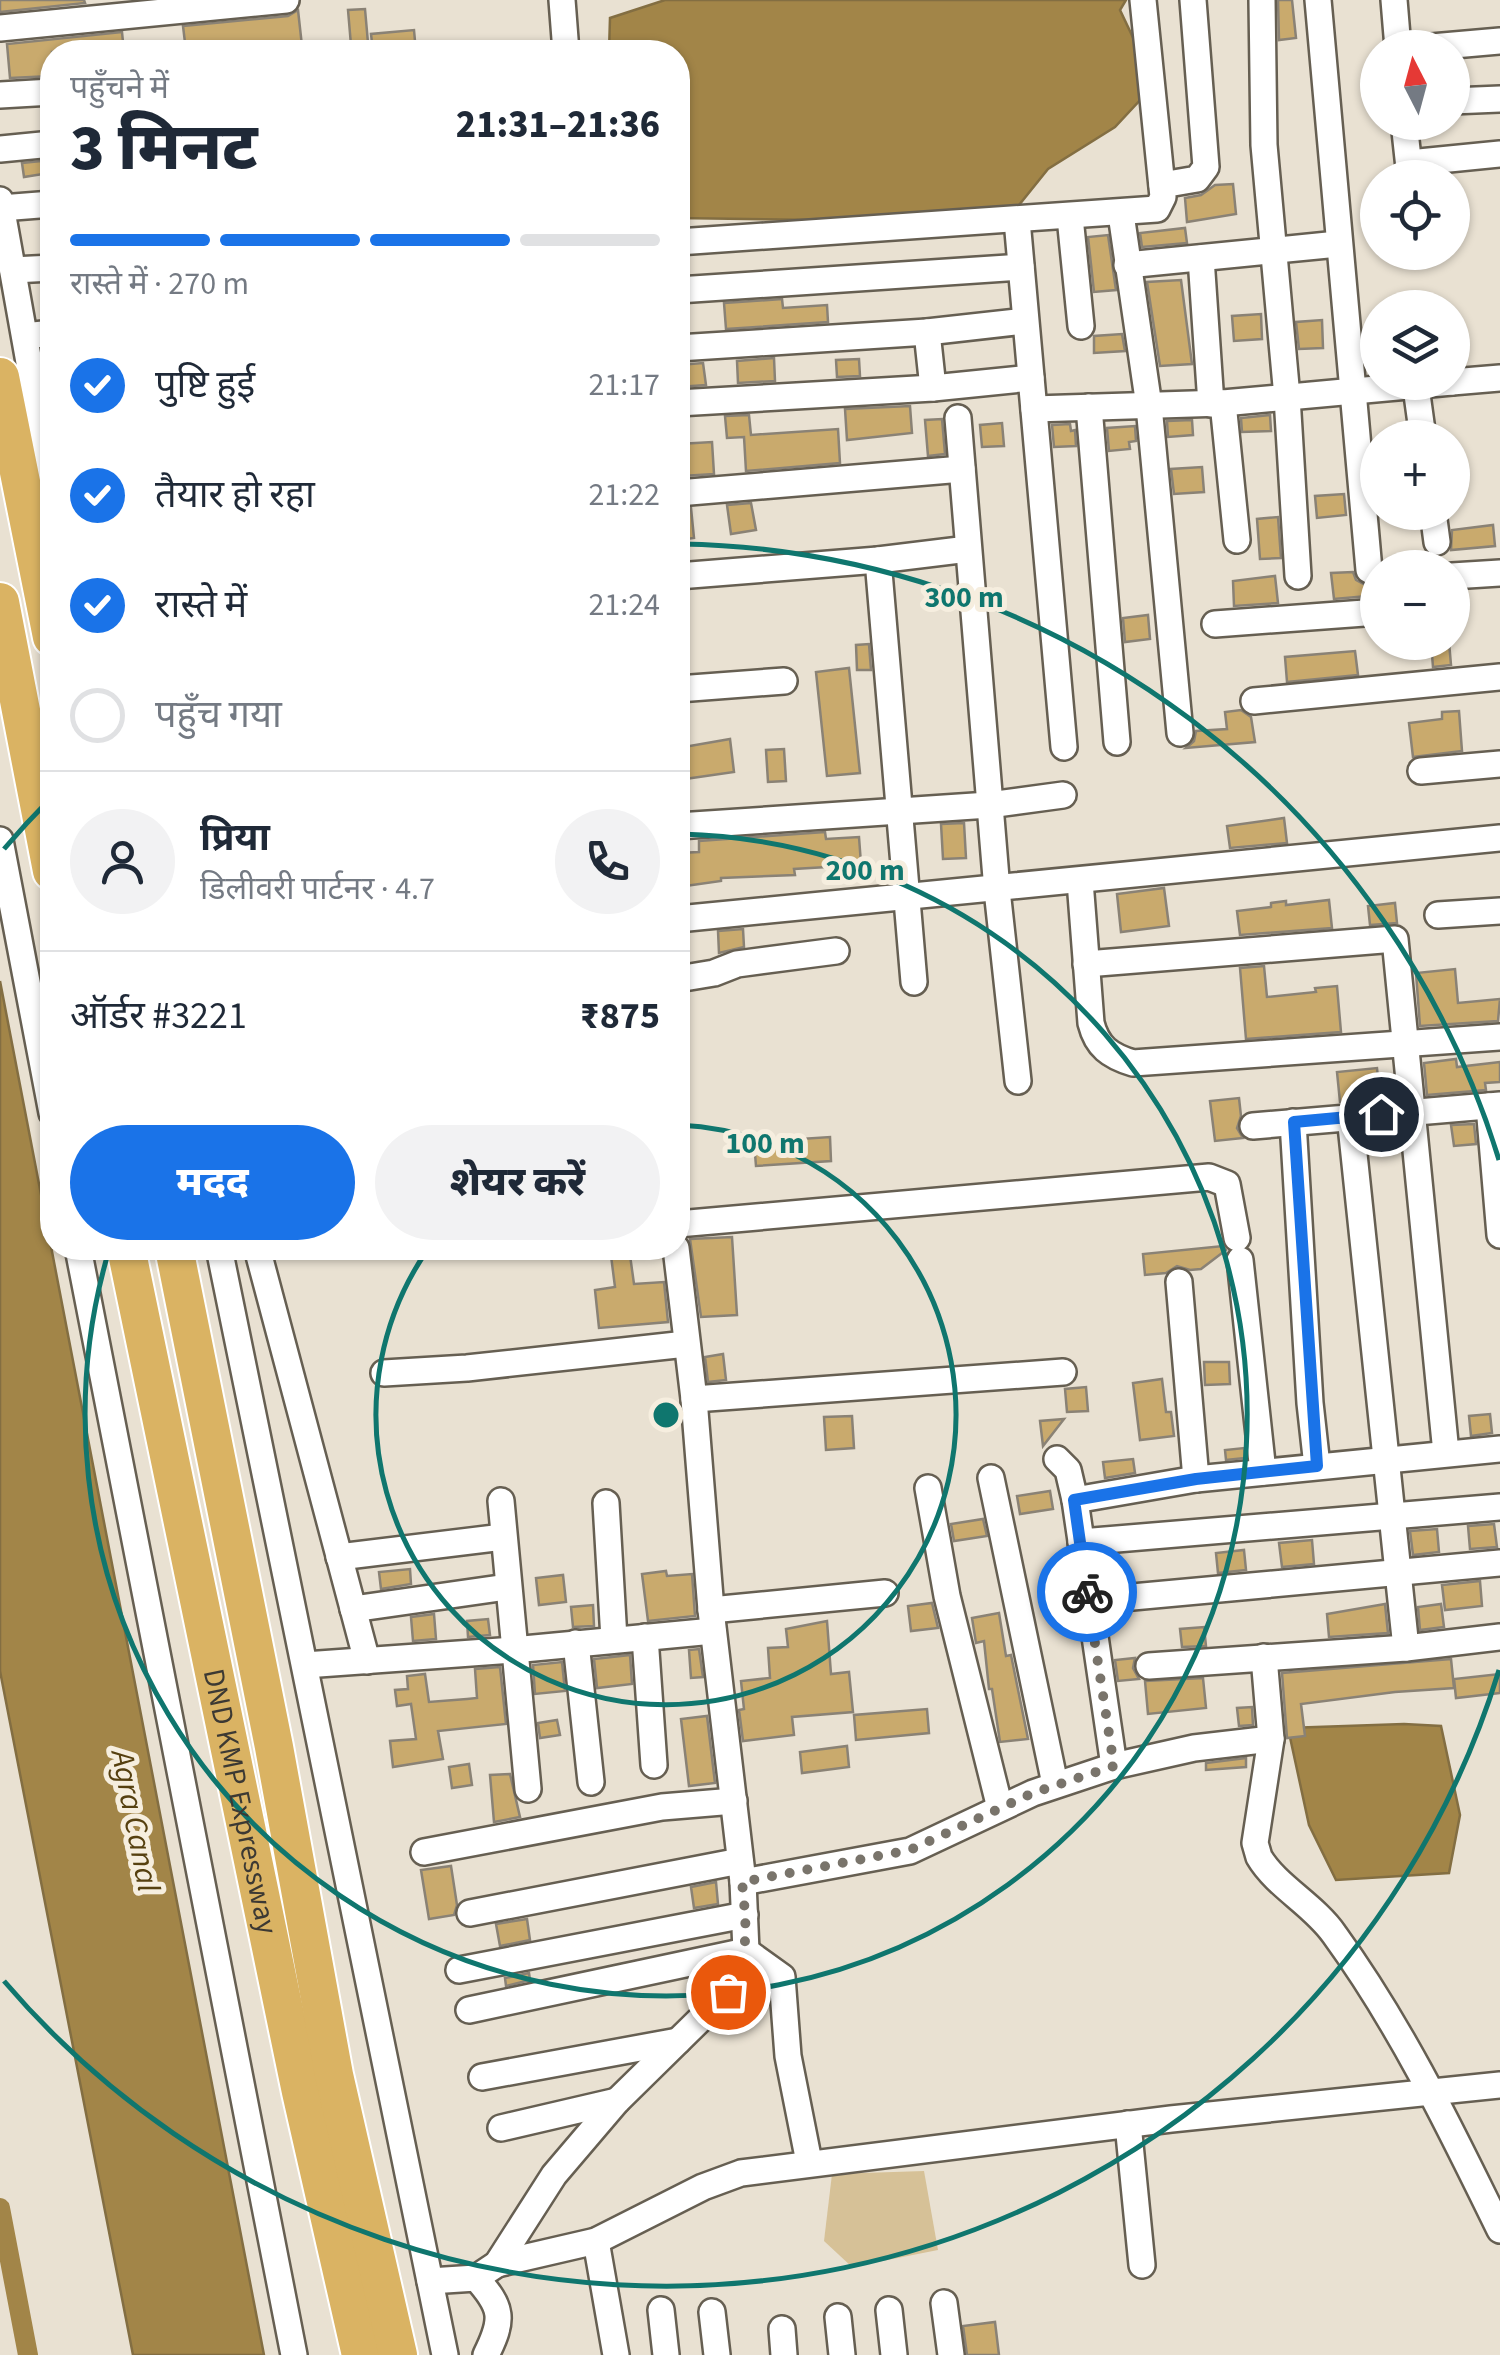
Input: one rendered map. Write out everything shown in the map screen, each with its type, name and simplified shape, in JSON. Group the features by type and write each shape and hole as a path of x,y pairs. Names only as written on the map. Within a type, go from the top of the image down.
{"highway":[{"path":"0,377 40,577"},
{"path":"0,602 40,809"},
{"name":"DND KMP Expressway","path":"128,1260 301,2092 361,2355"},
{"name":"DND KMP Expressway","path":"176,1260 274,1747 334,2075 398,2355"}],"street":[{"path":"0,28 182,6 286,0"},
{"path":"562,0 565,40"},
{"path":"690,241 1157,209 1162,204 1162,185 1143,0"},
{"path":"1162,185 1198,178 1206,166 1193,0"},
{"path":"1262,0 1264,145 1287,397 1298,576"},
{"path":"1318,0 1367,550"},
{"path":"1394,0 1396,30"},
{"path":"1470,44 1500,41"},
{"path":"0,95 40,93"},
{"path":"1470,100 1500,99"},
{"path":"0,149 40,145"},
{"path":"1466,160 1500,154"},
{"path":"40,204 1,204 25,336 40,383"},
{"path":"1121,214 1149,406 1180,732"},
{"path":"1070,218 1082,326"},
{"path":"1018,220 1064,747"},
{"path":"1128,266 1338,244"},
{"path":"1201,258 1237,540"},
{"path":"690,289 1021,267"},
{"path":"13,270 40,269"},
{"path":"690,347 927,332 1024,320"},
{"path":"927,332 933,388"},
{"path":"25,336 40,334"},
{"path":"690,402 933,388 1031,378"},
{"path":"1470,380 1500,378"},
{"path":"1034,409 1217,403 1360,392"},
{"path":"1089,407 1118,742"},
{"path":"958,418 997,890 1018,1081"},
{"path":"690,491 962,468"},
{"path":"1434,530 1436,542"},
{"path":"690,575 968,549"},
{"path":"878,560 914,982"},
{"path":"1470,575 1500,573"},
{"path":"1215,624 1360,613"},
{"path":"1254,702 1500,678"},
{"path":"690,688 784,681"},
{"path":"1421,771 1500,764"},
{"path":"690,825 990,805 1063,795"},
{"path":"690,919 1500,838"},
{"path":"0,840 40,1049"},
{"path":"1080,881 1094,1035 1106,1051 1133,1063 1500,1037"},
{"path":"1438,915 1500,911"},
{"path":"1086,964 1395,940 1446,1453"},
{"path":"690,977 737,964 836,951"},
{"path":"1253,1126 1495,1106 1500,1234"},
{"path":"1350,1116 1406,1648"},
{"path":"1294,1122 1317,1466"},
{"path":"690,1223 1210,1177 1228,1184 1264,1472"},
{"path":"80,1260 294,2355"},
{"path":"221,1260 445,2355"},
{"path":"260,1260 366,1661"},
{"path":"486,2271 554,2175 617,2101 728,1992 746,1950 677,1260"},
{"path":"1179,1282 1196,1479"},
{"path":"384,1373 686,1344"},
{"path":"694,1399 1063,1372"},
{"path":"1074,1500 1196,1479 1500,1449"},
{"path":"1056,1459 1068,1470 1074,1500 1114,1766"},
{"path":"991,1478 1055,1784"},
{"path":"928,1488 948,1596 1000,1808"},
{"path":"501,1501 528,1789"},
{"path":"606,1503 614,1639"},
{"path":"1081,1542 1500,1507"},
{"path":"339,1557 503,1537"},
{"path":"1088,1601 1500,1564"},
{"path":"352,1609 508,1588"},
{"path":"305,1665 645,1637 712,1620 885,1593"},
{"path":"645,1637 654,1765"},
{"path":"1150,1666 1406,1648 1500,1637"},
{"path":"576,1644 590,1782"},
{"path":"1264,1658 1272,1740 1256,1843 1259,1857 1334,1934 1432,2092 1500,2230"},
{"path":"470,1913 910,1850 1055,1784 1114,1766 1194,1748 1272,1740"},
{"path":"424,1852 662,1807 734,1801"},
{"path":"459,1970 745,1916"},
{"path":"469,2010 746,1950 782,1977 788,2056 809,2162"},
{"path":"482,2077 678,2041"},
{"path":"430,2281 486,2271 596,2241 702,2187 740,2173 1128,2124 1500,2085"},
{"path":"500,2128 617,2101"},
{"path":"1128,2124 1142,2265"},
{"path":"596,2241 616,2355"},
{"path":"486,2271 498,2302 498,2331 486,2355"},
{"path":"944,2303 951,2355"},
{"path":"662,2310 666,2355"},
{"path":"889,2310 894,2355"},
{"path":"712,2312 717,2355"},
{"path":"838,2316 842,2355"}],"shaded area":[{"path":"924,2171 938,2250 852,2267 824,2241 832,2174"}],"water":[{"path":"665,0 1126,0 1120,10 1155,84 1115,127 1048,169 1015,210 824,220 690,218 690,40 609,40 610,18"},
{"name":"Agra Canal","path":"0,981 40,1189 40,1260 54,1260 264,2355 133,2355 0,1671"},
{"path":"1441,1726 1460,1815 1449,1873 1336,1880 1309,1825 1288,1728"}],"building":[{"path":"0,0 84,0 85,3 0,12"},
{"path":"1278,0 1292,0 1296,38 1279,40"},
{"path":"365,9 368,40 351,40 348,10"},
{"path":"298,10 301,40 185,40 183,26 288,16"},
{"path":"414,30 415,40 372,40 371,34"},
{"path":"122,32 123,40 45,40"},
{"path":"40,41 40,77 10,78 7,44"},
{"path":"40,161 40,174 24,177 22,163"},
{"path":"1233,184 1236,214 1187,222 1185,198 1201,195 1215,185"},
{"path":"1185,228 1187,243 1142,247 1140,233"},
{"path":"1108,235 1116,290 1094,292 1088,237"},
{"path":"1181,280 1192,364 1160,366 1147,282"},
{"path":"782,299 783,308 827,305 828,322 726,329 724,303"},
{"path":"1261,314 1262,339 1234,341 1232,316"},
{"path":"1322,320 1323,348 1299,349 1296,322"},
{"path":"1122,334 1125,351 1094,353 1094,336"},
{"path":"774,358 775,381 738,383 737,361"},
{"path":"859,359 860,376 837,377 836,360"},
{"path":"703,363 706,385 690,386 690,364"},
{"path":"910,406 912,433 847,440 845,409"},
{"path":"749,415 751,435 838,429 840,463 746,471 744,437 727,438 725,416"},
{"path":"1270,415 1271,431 1242,432 1241,418"},
{"path":"942,419 945,454 928,456 925,420"},
{"path":"1192,420 1193,435 1168,437 1167,421"},
{"path":"1002,423 1004,446 982,447 980,425"},
{"path":"1070,424 1071,431 1075,430 1076,446 1054,447 1052,425"},
{"path":"1135,426 1136,441 1129,442 1130,449 1109,451 1107,428"},
{"path":"712,442 714,474 690,476 690,443"},
{"path":"1202,467 1204,492 1174,494 1171,469"},
{"path":"1344,494 1346,515 1317,518 1315,496"},
{"path":"751,503 756,530 731,534 727,505"},
{"path":"690,508 694,538 690,538"},
{"path":"1278,517 1281,558 1260,559 1257,519"},
{"path":"1493,525 1495,546 1451,550 1452,530"},
{"path":"1353,572 1360,582 1360,597 1334,599 1331,573"},
{"path":"1275,576 1278,603 1234,606 1233,581"},
{"path":"1148,615 1150,639 1125,642 1123,618"},
{"path":"869,644 871,670 857,670 856,645"},
{"path":"1355,651 1358,675 1287,682 1285,657"},
{"path":"1432,660 1451,660 1451,665 1433,667"},
{"path":"849,668 860,773 827,776 816,672"},
{"path":"1241,710 1251,717 1255,742 1186,748 1194,741 1196,731 1227,729 1225,712"},
{"path":"1459,711 1462,751 1413,757 1409,723 1442,719 1442,712"},
{"path":"730,739 734,772 690,778 690,746"},
{"path":"784,749 786,781 768,782 766,750"},
{"path":"1284,818 1287,843 1230,848 1227,826"},
{"path":"964,823 966,858 943,859 941,824"},
{"path":"825,832 826,839 859,837 862,877 845,878 844,866 794,869 795,875 721,878 690,885 690,852 699,852 699,841"},
{"path":"1164,888 1169,926 1121,932 1117,894"},
{"path":"1329,900 1332,928 1240,935 1237,911 1286,901 1286,905"},
{"path":"1395,903 1397,923 1370,925 1368,906"},
{"path":"743,929 744,947 719,953 718,931"},
{"path":"1264,966 1267,997 1337,986 1341,1032 1246,1039 1240,968"},
{"path":"1455,969 1458,1003 1500,999 1498,1021 1420,1026 1416,973"},
{"path":"1456,1059 1457,1067 1500,1062 1500,1082 1485,1083 1486,1090 1427,1095 1424,1063"},
{"path":"1377,1068 1380,1099 1340,1102 1337,1072"},
{"path":"1239,1098 1241,1116 1237,1128 1243,1138 1215,1141 1210,1101"},
{"path":"1474,1124 1476,1144 1454,1146 1451,1125"},
{"path":"830,1137 831,1161 756,1166 754,1142"},
{"path":"732,1237 737,1315 701,1317 690,1239"},
{"path":"1223,1246 1226,1250 1201,1269 1177,1266 1166,1273 1145,1275 1143,1254"},
{"path":"612,1260 631,1260 634,1284 664,1282 668,1322 599,1328 595,1290 615,1287"},
{"path":"723,1354 726,1380 708,1382 705,1357"},
{"path":"1204,1362 1229,1362 1230,1384 1205,1385"},
{"path":"1162,1379 1174,1436 1140,1440 1133,1383"},
{"path":"1086,1387 1088,1411 1067,1412 1065,1389"},
{"path":"1490,1414 1492,1433 1471,1436 1469,1416"},
{"path":"852,1416 854,1448 826,1450 824,1417"},
{"path":"1064,1419 1043,1446 1040,1421"},
{"path":"1244,1448 1245,1458 1226,1460 1225,1450"},
{"path":"1133,1459 1135,1473 1105,1478 1103,1462"},
{"path":"1050,1491 1053,1509 1020,1514 1017,1496"},
{"path":"983,1519 987,1536 954,1541 951,1524"},
{"path":"1494,1524 1497,1547 1470,1549 1468,1526"},
{"path":"1437,1529 1439,1552 1413,1555 1410,1531"},
{"path":"1312,1540 1314,1564 1282,1567 1279,1543"},
{"path":"1244,1550 1246,1570 1218,1573 1216,1553"},
{"path":"410,1569 411,1584 381,1589 379,1572"},
{"path":"666,1571 667,1576 692,1574 695,1616 648,1621 642,1574"},
{"path":"563,1575 566,1602 539,1605 536,1578"},
{"path":"1480,1581 1482,1606 1445,1610 1442,1585"},
{"path":"932,1603 938,1628 911,1631 908,1606"},
{"path":"1385,1604 1388,1633 1329,1637 1327,1614"},
{"path":"1441,1604 1444,1627 1420,1630 1418,1607"},
{"path":"593,1605 594,1626 573,1627 571,1607"},
{"path":"999,1613 1028,1739 1000,1742 984,1641 976,1643 972,1618"},
{"path":"434,1614 436,1639 413,1641 411,1617"},
{"path":"488,1619 490,1635 468,1637 467,1621"},
{"path":"827,1621 831,1674 849,1672 853,1712 792,1717 794,1735 743,1741 741,1681 770,1678 768,1648 788,1647 786,1629"},
{"path":"1204,1627 1206,1646 1182,1647 1180,1629"},
{"path":"699,1649 703,1677 691,1678 689,1650"},
{"path":"630,1655 632,1684 597,1688 594,1659"},
{"path":"1135,1658 1133,1668 1139,1679 1118,1681 1115,1660"},
{"path":"1451,1659 1454,1688 1301,1704 1305,1736 1287,1738 1282,1673"},
{"path":"562,1662 565,1691 535,1694 533,1665"},
{"path":"500,1667 506,1724 438,1731 443,1759 393,1767 390,1741 416,1739 411,1704 397,1706 395,1690 408,1689 407,1676 425,1674 429,1702 467,1699 477,1698 475,1669"},
{"path":"1500,1674 1500,1693 1456,1698 1454,1679"},
{"path":"1203,1678 1206,1708 1148,1714 1145,1681"},
{"path":"1252,1707 1253,1725 1239,1726 1237,1708"},
{"path":"927,1709 929,1733 856,1740 854,1715"},
{"path":"707,1716 715,1783 689,1786 681,1719"},
{"path":"557,1720 560,1735 540,1738 538,1723"},
{"path":"847,1746 849,1767 802,1773 800,1752"},
{"path":"1246,1758 1246,1767 1206,1770 1206,1763"},
{"path":"469,1764 472,1785 452,1788 449,1767"},
{"path":"510,1774 520,1817 494,1822 490,1775"},
{"path":"451,1866 457,1905 454,1915 429,1919 421,1870"},
{"path":"716,1882 718,1904 694,1908 691,1887"},
{"path":"527,1919 530,1940 500,1946 496,1924"},
{"path":"529,1973 530,1980 506,1986 505,1978"},
{"path":"995,2322 999,2355 967,2355 963,2326"}],"waterway":[{"path":"0,2208 28,2355"}],"way so far":[{"path":"728,1992 746,1950 742,1882 891,1856 1055,1784 1114,1766 1087,1592"}],"route":[{"path":"1087,1592 1074,1500 1196,1479 1317,1466 1294,1122 1381,1114"}]}
